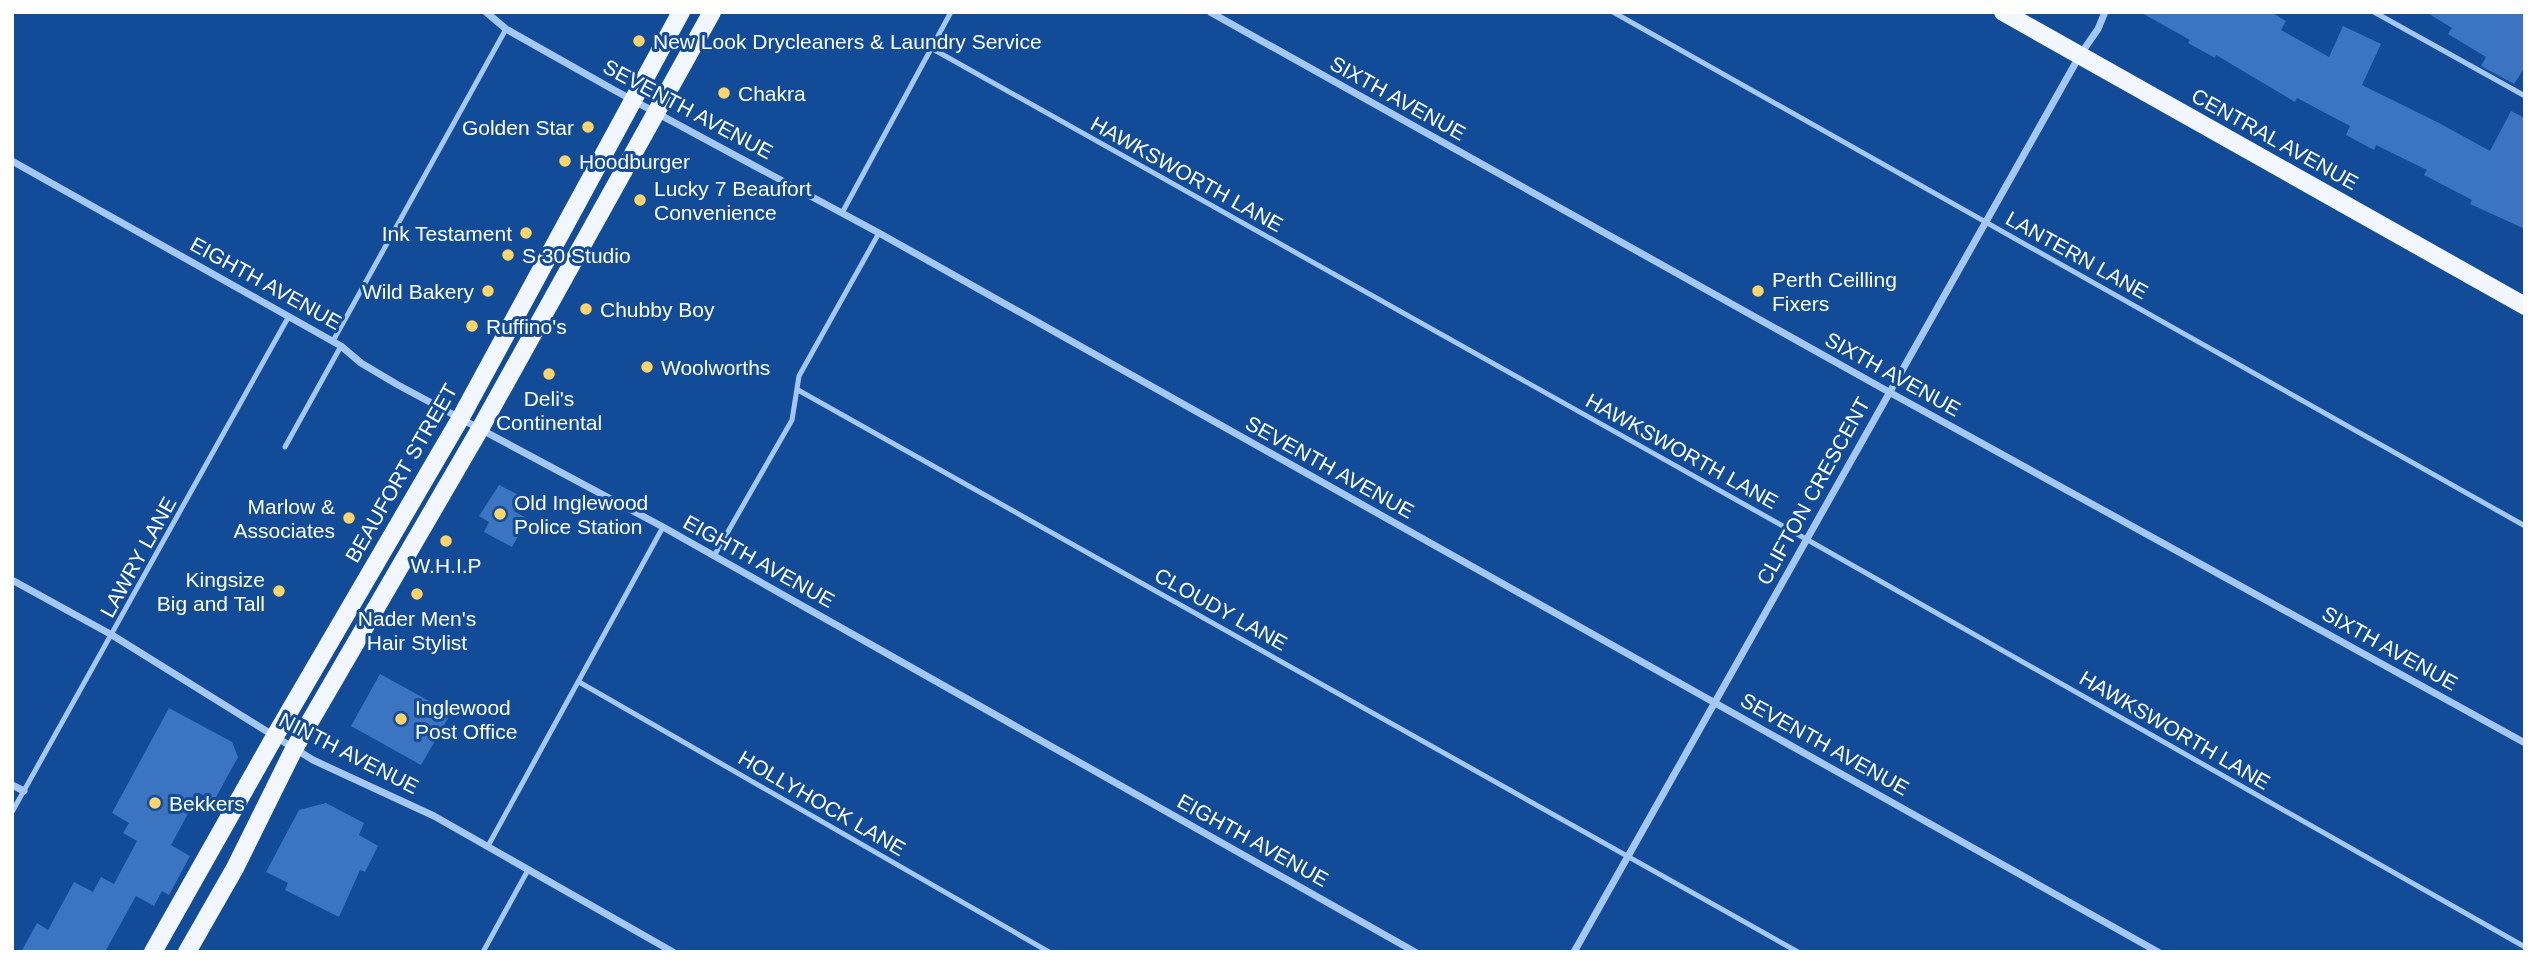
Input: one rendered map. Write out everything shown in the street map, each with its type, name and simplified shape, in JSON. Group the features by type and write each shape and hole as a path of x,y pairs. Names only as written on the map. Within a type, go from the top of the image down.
{"main road":[{"name":"BEAUFORT STREET","path":"153,952 460,419 681,12"},
{"path":"187,952 235,869 294,749 480,429 712,12"},
{"name":"CENTRAL AVENUE","path":"2003,12 2525,306"}],"street":[{"name":"SEVENTH AVENUE","path":"486,12 506,29 879,233 2158,952"},
{"name":"SIXTH AVENUE","path":"1210,12 1889,392 2525,743"},
{"name":"CLIFTON CRESCENT","path":"1574,952 1985,222 2080,55 2098,29 2105,12"},
{"name":"EIGHTH AVENUE","path":"12,161 333,341 361,363 460,419 715,556 1415,952"},
{"name":"NINTH AVENUE","path":"12,580 112,635 294,749 434,816 673,952"},
{"path":"12,785 24,791"}],"lane":[{"path":"842,213 951,12"},
{"name":"LANTERN LANE","path":"1613,12 2525,526"},
{"path":"2374,12 2525,96"},
{"path":"333,341 506,29"},
{"name":"HAWKSWORTH LANE","path":"931,48 1806,539 2525,947"},
{"path":"715,556 792,420 799,376 879,233"},
{"name":"LAWRY LANE","path":"12,812 289,316"},
{"path":"285,447 341,346"},
{"name":"CLOUDY LANE","path":"798,390 1798,952"},
{"path":"488,846 663,527"},
{"name":"HOLLYHOCK LANE","path":"579,682 1049,952"},
{"path":"483,952 528,870"}],"building":[{"path":"2140,12 2271,12 2286,21 2281,30 2329,57 2343,26 2381,44 2362,85 2490,151 2511,111 2525,118 2525,229 2470,204 2472,200 2424,175 2427,170 2376,145 2374,150 2346,135 2350,126 2297,98 2295,102 2216,55 2215,58 2188,43 2190,40"},
{"path":"2426,12 2525,12 2525,67 2514,84 2481,66 2486,57 2448,34 2452,28"},
{"name":"Old Inglewood Police Station","path":"499,485 523,497 514,511 528,519 512,547 484,532 489,522 479,516"},
{"name":"Inglewood Post Office","path":"380,674 451,713 421,765 351,726"},
{"path":"169,708 232,742 238,757 214,801 199,793 171,845 190,856 169,895 162,891 154,906 136,896 105,952 21,952 37,923 48,930 74,882 93,892 101,877 114,884 137,841 123,833 129,823 112,813"},
{"path":"326,803 364,823 359,835 378,846 365,872 360,870 339,917 285,890 288,883 266,872 299,810"}],"place":[{"name":"New Look Drycleaners & Laundry Service","path":"639,41"},
{"name":"Chakra","path":"724,93"},
{"name":"Golden Star","path":"588,127"},
{"name":"Hoodburger","path":"565,161"},
{"name":"Lucky 7 Beaufort Convenience","path":"640,200"},
{"name":"Ink Testament","path":"526,233"},
{"name":"S 30 Studio","path":"508,255"},
{"name":"Wild Bakery","path":"488,291"},
{"name":"Perth Ceilling Fixers","path":"1758,291"},
{"name":"Chubby Boy","path":"586,309"},
{"name":"Ruffino's","path":"472,326"},
{"name":"Woolworths","path":"647,367"},
{"name":"Deli's Continental","path":"549,374"},
{"name":"Old Inglewood Police Station","path":"500,514"},
{"name":"Marlow & Associates","path":"349,518"},
{"name":"W.H.I.P","path":"446,541"},
{"name":"Kingsize Big and Tall","path":"279,591"},
{"name":"Nader Men's Hair Stylist","path":"417,594"},
{"name":"Inglewood Post Office","path":"401,719"},
{"name":"Bekkers","path":"155,803"}]}
